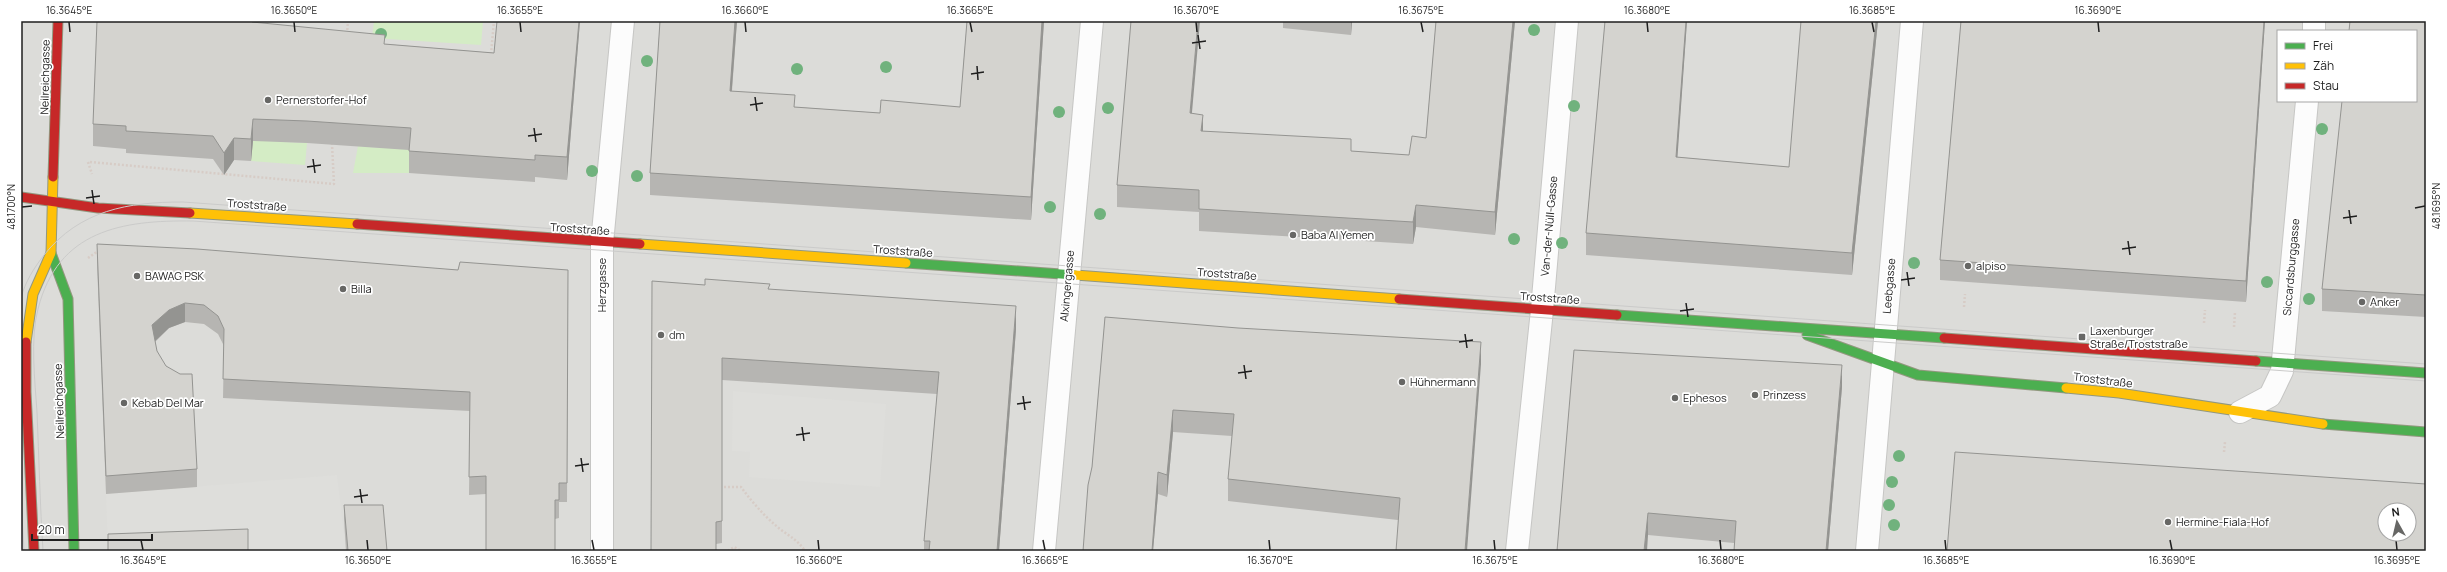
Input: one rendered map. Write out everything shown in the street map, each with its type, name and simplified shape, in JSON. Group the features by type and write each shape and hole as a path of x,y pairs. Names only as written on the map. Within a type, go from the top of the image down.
{"street":[{"name":"Neilreichgasse","path":"58,21 52,253 68,299 74,551"},
{"name":"Herzgasse","path":"602,551 602,243 623,21"},
{"name":"Alxingergasse","path":"1044,551 1092,21"},
{"name":"Van-der-Nüll-Gasse","path":"1518,551 1542,310 1567,21"},
{"name":"Leebgasse","path":"1866,551 1912,21"},
{"name":"Siccardsburggasse","path":"2240,412 2270,396 2282,371 2307,102"},
{"name":"Troststraße","path":"21,197 54,200 98,208 193,213 2426,372"},
{"name":"Neilreichgasse","path":"34,551 26,392 26,332 33,294 52,253"},
{"name":"Troststraße","path":"1785,327 1918,375 2119,394 2312,423 2426,432"}],"path":[{"path":"347,39 348,21"},
{"path":"483,56 491,56 494,21"},
{"path":"90,162 334,184 332,144"},
{"path":"717,487 741,487 752,501 780,528 801,544 805,551"},
{"path":"728,551 734,547 741,551"}],"shaded area":[{"path":"21,21 2426,21 2426,551 21,551"},
{"path":"733,391 886,404 880,487 749,477 750,452 732,451"},
{"path":"337,475 346,551 108,551 106,494"}],"green space":[{"path":"374,21 483,21 481,45 372,38"},
{"path":"253,133 283,142 307,143 305,165 251,161"},
{"path":"381,142 411,144 409,173 353,173 358,146 381,148"}],"building":[{"name":"Pernerstorfer-Hof","path":"97,21 252,21 385,35 384,44 494,53 497,21 579,21 567,157 535,155 535,160 409,151 411,128 253,119 251,139 234,138 224,153 213,136 126,131 126,126 93,124"},
{"path":"660,21 735,21 730,91 795,95 794,107 880,113 881,100 960,107 967,21 1042,21 1031,197 650,173"},
{"path":"1131,21 1198,21 1190,113 1203,115 1201,131 1351,139 1351,151 1409,155 1412,136 1426,138 1436,21 1513,21 1495,212 1416,205 1413,222 1199,209 1199,190 1117,185"},
{"path":"1605,21 1686,21 1676,157 1789,167 1801,21 1876,21 1852,253 1586,233"},
{"path":"1961,21 2264,21 2246,281 1940,260"},
{"path":"2350,21 2426,21 2426,295 2322,289 2342,102 2417,102 2417,30 2349,30"},
{"path":"97,244 197,249 458,270 460,262 568,270 567,483 559,483 559,500 555,500 555,551 486,551 486,476 469,477 470,392 223,379 224,329 218,316 204,305 185,303 169,310 152,325 157,351 166,366 180,374 192,374 197,469 106,476"},
{"path":"705,279 770,284 768,289 1016,306 997,551 929,551 930,541 924,541 939,372 722,358 722,521 716,522 716,551 651,551 652,281 705,285"},
{"path":"1105,317 1238,328 1481,342 1465,551 1396,551 1400,498 1228,479 1234,414 1173,410 1167,475 1158,472 1152,551 1083,551"},
{"path":"1574,350 1842,365 1826,551 1734,551 1736,521 1648,513 1644,551 1557,551"},
{"name":"Hermine-Fiala-Hof","path":"1955,452 2426,484 2426,551 1947,551"},
{"path":"344,505 383,505 387,551 348,551"},
{"path":"248,529 248,551 108,551 108,534"}],"tram line":[{"path":"21,298 27,281 44,255 58,240 89,218 124,207 163,202 183,202 2426,364"},
{"path":"43,551 34,374 34,333 38,309 47,282 61,262 77,246 96,235 118,228 142,223 167,221 193,221 2426,381"},
{"path":"21,498 24,551"}],"traffic: fast":[{"path":"51,253 68,299 74,551"},
{"path":"906,263 1075,275"},
{"path":"1617,315 1944,338"},
{"path":"1807,335 1918,375 2066,388"},
{"path":"2256,361 2426,373"},
{"path":"2323,424 2426,432"}],"traffic: slow":[{"path":"26,342 33,294 51,253 53,177"},
{"path":"190,213 357,224"},
{"path":"640,244 906,263"},
{"path":"1075,275 1399,299"},
{"path":"2066,388 2119,393 2323,424"}],"traffic: jam":[{"path":"53,177 58,21"},
{"path":"21,197 98,208 190,213"},
{"path":"357,224 640,244"},
{"path":"1399,299 1617,315"},
{"path":"1944,338 2256,361"},
{"path":"26,342 26,392 34,551"}],"place":[{"name":"Pernerstorfer-Hof","path":"268,100"},
{"name":"Baba Al Yemen","path":"1293,235"},
{"name":"alpiso","path":"1968,266"},
{"name":"BAWAG PSK","path":"137,276"},
{"name":"Billa","path":"343,289"},
{"name":"Anker","path":"2362,302"},
{"name":"dm","path":"661,335"},
{"name":"Laxenburger Straße/Troststraße","path":"2082,337"},
{"name":"Hühnermann","path":"1402,382"},
{"name":"Prinzess","path":"1755,395"},
{"name":"Ephesos","path":"1675,398"},
{"name":"Kebab Del Mar","path":"124,403"},
{"name":"Hermine-Fiala-Hof","path":"2168,522"}]}
